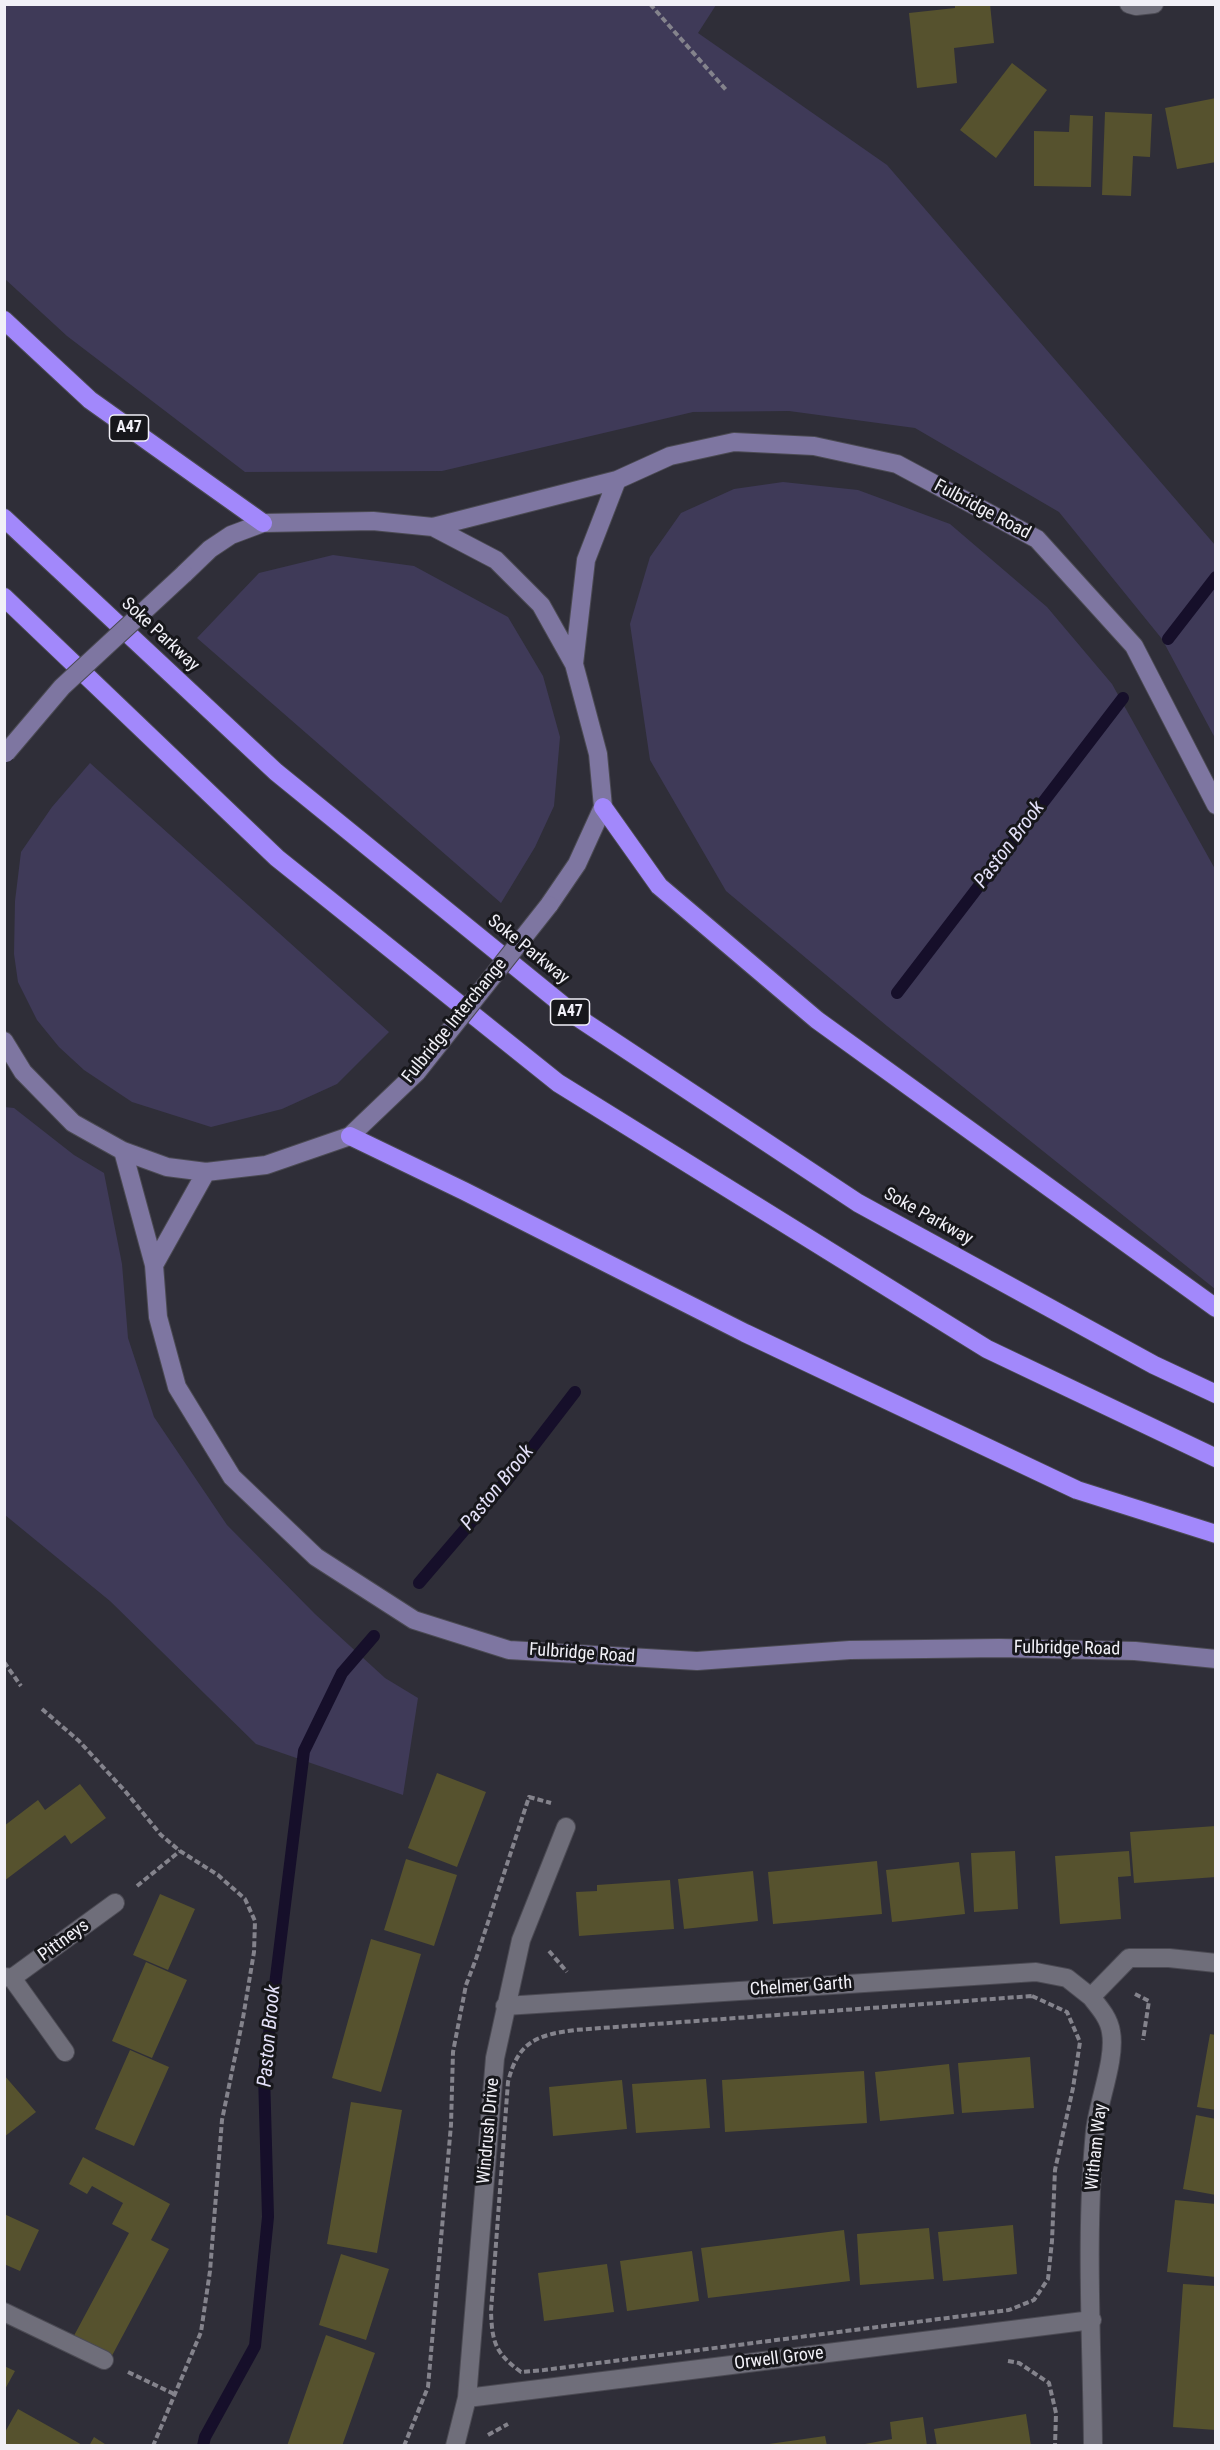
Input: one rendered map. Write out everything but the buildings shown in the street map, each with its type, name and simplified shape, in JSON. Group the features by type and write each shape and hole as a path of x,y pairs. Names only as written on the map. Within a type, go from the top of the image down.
{"highway":[{"name":"A47","path":"4,320 90,400 263,523"},
{"name":"Soke Parkway","path":"4,518 276,772 580,1019 858,1203 1154,1365 1215,1394"},
{"path":"4,597 277,858 558,1083 987,1349 1215,1458"},
{"path":"603,807 659,886 817,1020 1215,1308"},
{"path":"350,1136 745,1333 1077,1491 1215,1534"}],"street":[{"path":"1129,4 1136,6 1154,4"},
{"name":"Fulbridge Road","path":"434,527 617,480 670,456 734,442 814,446 897,464 1037,539 1134,646 1215,805"},
{"path":"574,664 586,560 617,480"},
{"name":"Fulbridge Interchange","path":"4,1041 23,1072 73,1123 123,1151 167,1167 206,1172 266,1166 350,1136 417,1072 549,905 577,864 603,807 598,754 574,664 542,605 496,560 434,527 373,521 263,523 231,535 210,549 62,687 5,754"},
{"path":"4,1071 23,1072"},
{"name":"Fulbridge Road","path":"123,1151 154,1266 158,1317 177,1387 232,1477 316,1557 414,1620 509,1650 697,1661 850,1650 999,1648 1135,1651 1215,1659"},
{"path":"154,1266 206,1172"},
{"name":"Windrush Drive","path":"455,2445 460,2434 466,2398 495,2058 521,1940 566,1827"},
{"name":"Pittneys","path":"65,2052 8,1977 116,1903"},
{"path":"1091,1997 1129,1958 1169,1958 1215,1963"},
{"name":"Chelmer Garth","path":"505,2006 1036,1972 1067,1978 1091,1997"},
{"name":"Witham Way","path":"1091,1997 1106,2017 1112,2032 1111,2050 1095,2129 1090,2224 1094,2445"},
{"path":"4,2312 104,2360"},
{"name":"Orwell Grove","path":"466,2398 1092,2320"}],"path":[{"path":"650,4 727,91"},
{"path":"4,1662 21,1686"},
{"path":"42,1709 79,1741 161,1835 180,1851 218,1875 245,1899 255,1921 254,1952 222,2120 210,2271 201,2332 153,2445"},
{"path":"404,2445 428,2387 451,2125 453,2052 466,1985 484,1937 529,1797 560,1805"},
{"path":"116,1903 180,1851"},
{"path":"546,1947 574,1979"},
{"path":"1111,1977 1126,1989 1149,2001 1141,2049"},
{"path":"1032,1996 1067,2012 1080,2042 1073,2088 1054,2170 1052,2241 1048,2279 1034,2300 1010,2310 521,2372 503,2358 492,2334 491,2311 508,2082 513,2064 527,2043 548,2034 575,2030 1032,1996"},
{"path":"104,2360 174,2394"},
{"path":"1003,2360 1019,2363 1049,2383 1056,2413 1055,2445"},
{"path":"484,2437 513,2421"}],"shaded area":[{"path":"4,5 716,5 698,33 887,165 1215,545 1215,738 1162,639 1059,512 915,428 789,411 693,412 442,471 245,472 67,336 5,279"},
{"path":"783,482 858,490 950,524 1047,607 1112,684 1215,869 1215,1289 887,1026 726,891 650,760 630,624 650,557 681,513 734,489"},
{"path":"333,555 414,566 508,617 543,676 560,737 554,806 535,847 501,903 197,638 259,573"},
{"path":"90,763 389,1032 337,1084 282,1109 211,1127 132,1102 84,1070 59,1047 37,1020 18,982 14,954 15,901 21,852 52,807"},
{"path":"4,1107 14,1108 74,1155 104,1173 122,1264 128,1338 154,1417 227,1525 315,1614 385,1678 418,1698 403,1795 256,1744 110,1601 5,1515"}],"waterway":[{"name":"Paston Brook","path":"1168,639 1216,577"},
{"name":"Paston Brook","path":"897,993 1123,698"},
{"name":"Paston Brook","path":"419,1583 508,1479 575,1392"},
{"name":"Paston Brook","path":"203,2446 205,2437 255,2346 268,2217 264,2074 304,1751 342,1673 374,1636"}]}
